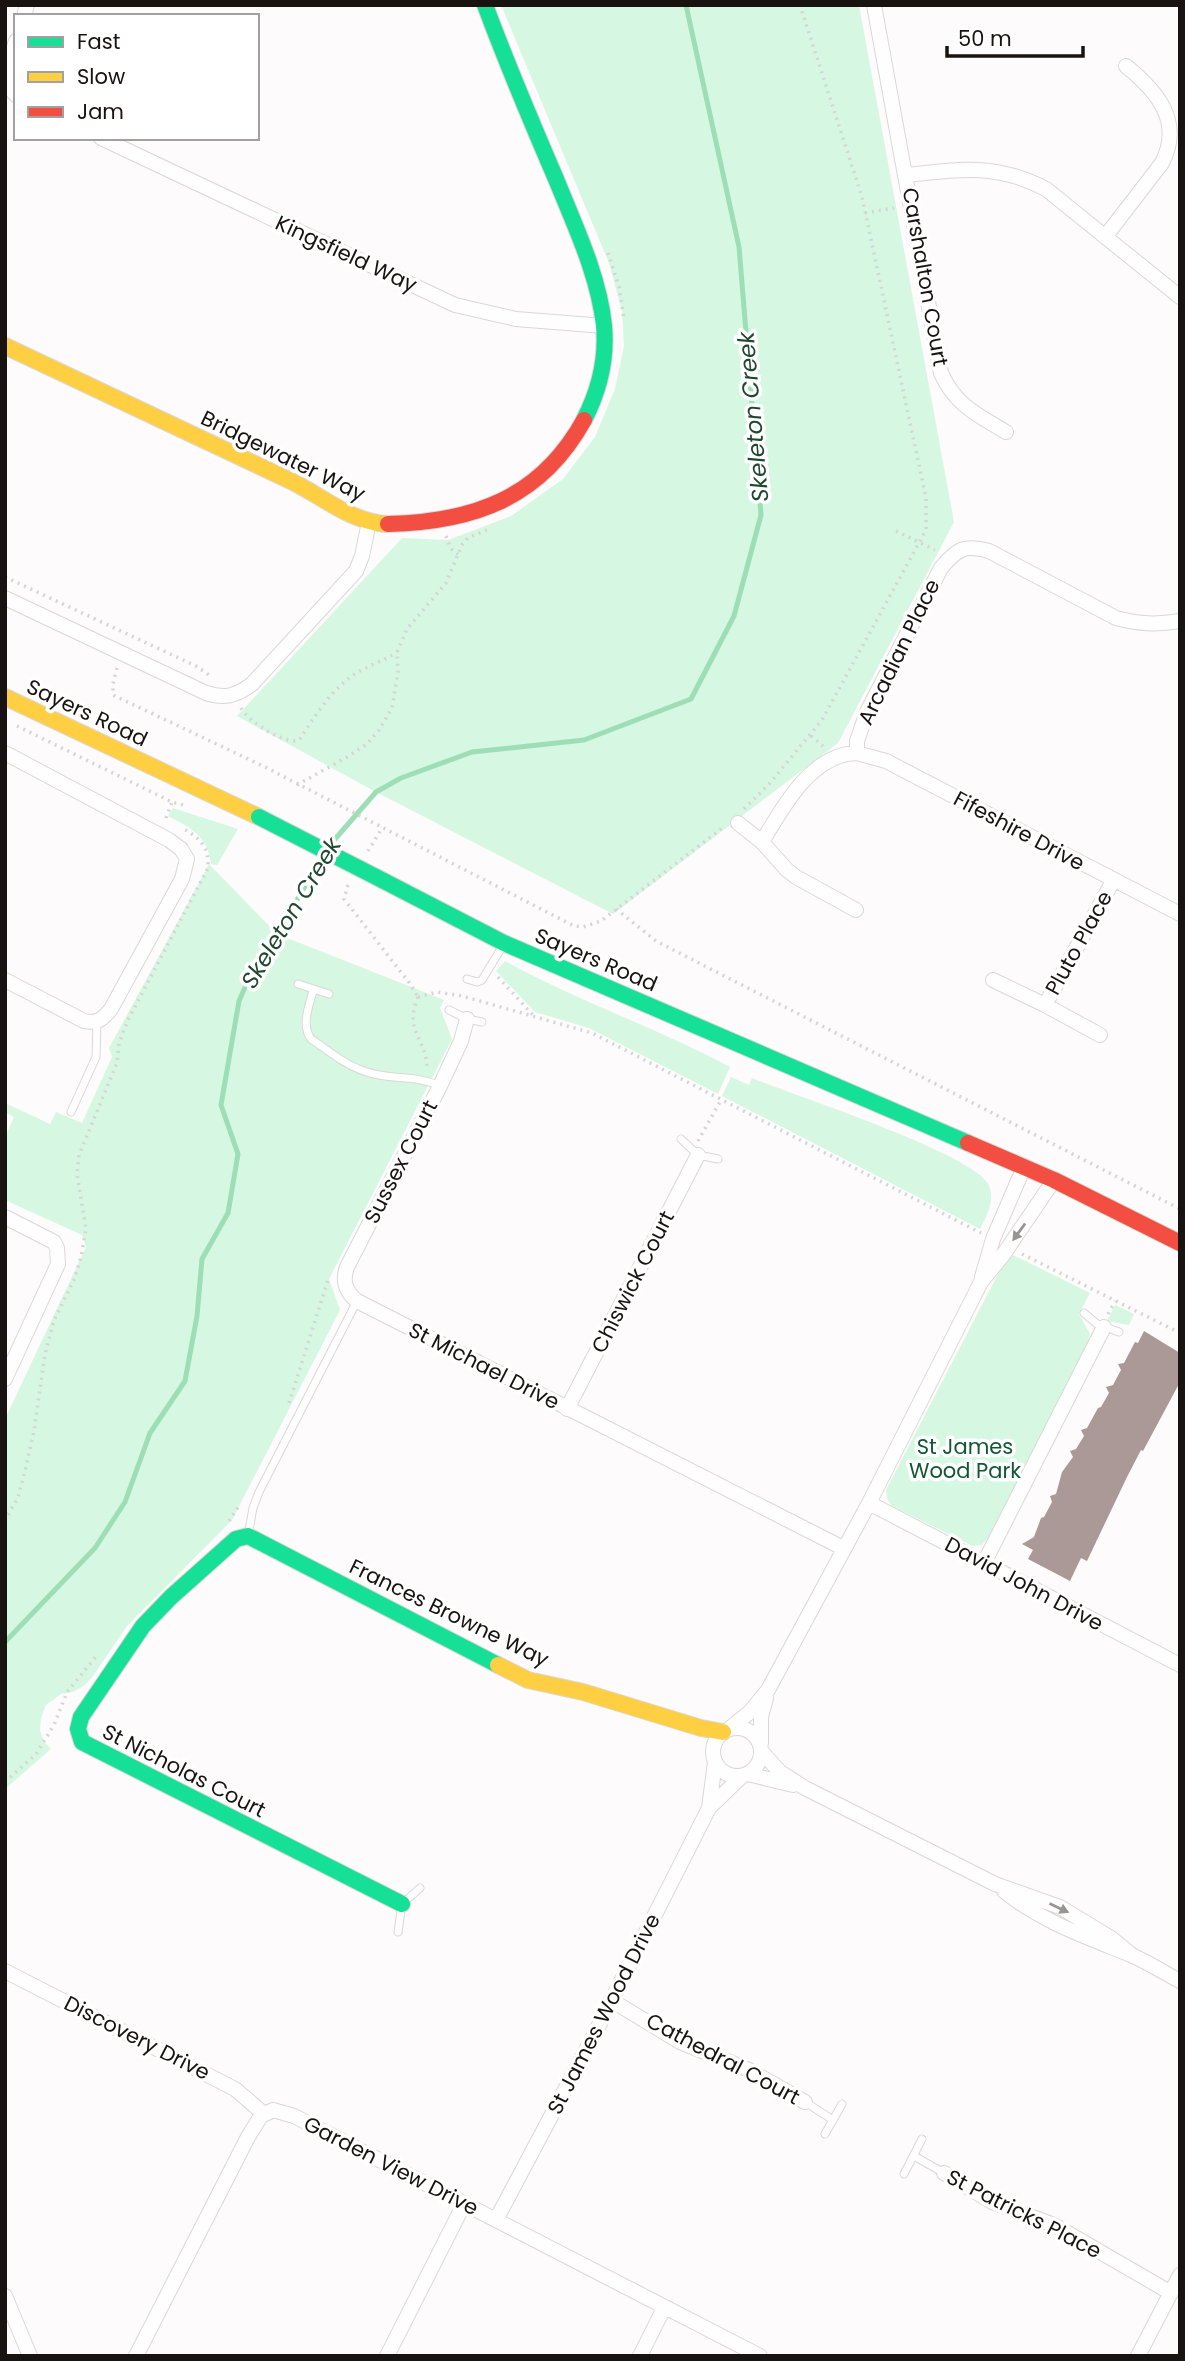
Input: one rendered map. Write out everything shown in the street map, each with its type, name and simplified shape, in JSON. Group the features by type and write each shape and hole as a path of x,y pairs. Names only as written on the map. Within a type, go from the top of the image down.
{"street":[{"name":"Bridgewater Way","path":"5,346 301,486 369,522 390,524 442,520 474,514 526,488 551,467 572,443 589,411 603,359 604,327 587,254 485,5"},
{"name":"Carshalton Court","path":"874,5 941,373 959,402 1006,432"},
{"path":"14,47 8,65 9,88 14,92"},
{"path":"1105,237 1163,163 1171,136 1165,108 1143,80 1126,66"},
{"name":"Kingsfield Way","path":"105,140 455,305 516,319 604,327"},
{"name":"Carshalton Court","path":"907,175 987,169 1012,174 1046,189 1180,297"},
{"path":"5,598 206,693 217,697 234,696 252,684 356,571 369,522"},
{"path":"955,553 974,547 989,551 1116,618 1146,624 1180,621"},
{"name":"Arcadian Place","path":"762,842 789,798 814,771 846,754 857,754 857,741 867,712 942,568 955,553"},
{"name":"Sayers Road","path":"5,697 259,817 504,943 1054,1180 1180,1243"},
{"path":"5,752 169,840 185,854 186,866 111,1009 97,1021 80,1020 5,980"},
{"name":"Fifeshire Drive","path":"857,754 886,761 1180,914"},
{"path":"738,818 787,870 856,910"},
{"name":"Pluto Place","path":"1045,1005 1114,881"},
{"name":"Pluto Place","path":"993,980 1100,1035"},
{"name":"Sussex Court","path":"357,1301 345,1287 347,1267 440,1086 461,1041 467,1020"},
{"name":"Chiswick Court","path":"567,1409 695,1153"},
{"path":"981,1282 993,1239 1024,1167"},
{"path":"805,1788 723,1772 714,1758 715,1742 750,1712 768,1690 869,1503 981,1282 1054,1180"},
{"path":"5,1217 49,1237 57,1248 58,1264 5,1379"},
{"name":"St Michael Drive","path":"357,1301 843,1548"},
{"path":"984,1563 1104,1327"},
{"name":"David John Drive","path":"869,1503 1180,1665"},
{"name":"Frances Browne Way","path":"248,1536 528,1680 653,1712 678,1722 726,1730"},
{"name":"St Nicholas Court","path":"248,1536 236,1539 143,1626 81,1717 78,1729 82,1742 402,1904"},
{"path":"745,1775 758,1764 761,1717 768,1690"},
{"name":"Frances Browne Way","path":"678,1722 697,1735 714,1758"},
{"path":"726,1730 748,1730 754,1734 761,1749 780,1772 805,1788 995,1884 1012,1898 1047,1919 1133,1956 1180,1981"},
{"name":"St James Wood Drive","path":"709,1808 714,1758"},
{"name":"St James Wood Drive","path":"496,2220 709,1808 745,1775"},
{"name":"Discovery Drive","path":"5,1971 235,2089 264,2114"},
{"name":"Cathedral Court","path":"611,2000 680,2042 749,2070 806,2102"},
{"name":"Garden View Drive","path":"264,2114 272,2110 293,2116 760,2356"},
{"path":"136,2356 248,2137 264,2114"},
{"name":"St Patricks Place","path":"944,2173 992,2202 1054,2225 1171,2293"},
{"path":"387,2356 464,2204"},
{"path":"1138,2356 1180,2275"},
{"path":"5,2296 30,2356"},
{"path":"640,2356 664,2308"}],"lane":[{"path":"467,979 477,982 482,980 504,943"},
{"path":"298,984 329,994"},
{"path":"313,990 306,1022 306,1032 311,1039 363,1071 399,1078 424,1079 440,1086"},
{"path":"449,1010 467,1020 482,1022"},
{"path":"71,1112 96,1057 97,1021"},
{"path":"681,1139 695,1153 718,1159"},
{"path":"248,1536 253,1507 259,1492 357,1301"},
{"path":"1084,1312 1104,1327 1119,1332"},
{"path":"398,1932 402,1904 420,1888"},
{"name":"Cathedral Court","path":"806,2102 833,2120"},
{"path":"825,2134 842,2104"},
{"path":"904,2174 922,2139"},
{"name":"St Patricks Place","path":"914,2156 944,2173"}],"path":[{"path":"122,653 113,684 113,695 316,793 574,926 583,928 601,921 738,818 822,720 926,530 926,498 865,213 800,5"},
{"path":"865,213 911,206"},
{"path":"608,252 619,287 625,330"},
{"path":"298,785 347,757 366,744 379,730 392,708 398,672 397,652 407,629 446,583 462,545 468,538 500,524"},
{"path":"896,531 920,543 955,553"},
{"path":"5,577 196,666 234,696 253,721 286,741 299,740 348,678 397,652"},
{"path":"5,1521 18,1497 25,1471 34,1431 41,1375 54,1320 74,1280 81,1257 86,1228 77,1174 79,1155 118,1062 119,1042 128,1020 208,868 205,846 199,837 164,818 172,802"},
{"path":"362,861 380,826"},
{"path":"349,883 344,899 418,997 429,993 446,993 592,1033 993,1239"},
{"path":"616,909 656,941 1180,1209"},
{"path":"491,968 536,1017"},
{"path":"695,1153 721,1100"},
{"path":"1008,1247 1180,1333"}],"green space":[{"path":"501,5 859,5 954,522 838,743 613,914 376,792 237,716 402,538 448,540 511,516 563,479 595,437 615,389 624,346 622,311 609,263"},
{"path":"173,808 238,829 217,865 211,864 206,846 197,834 168,816"},
{"path":"209,864 277,934 444,1000 440,1008 452,1039 329,1279 340,1310 232,1520 127,1626 85,1685 73,1692 61,1694 46,1705 40,1730 44,1742 51,1749 5,1789 5,1419 86,1247 82,1235 5,1200 5,1137 14,1117 5,1112 5,1103 50,1124 56,1112 82,1123 112,1057 109,1048"},
{"path":"505,961 730,1067 718,1094 589,1028 535,1012 496,971"},
{"path":"731,1077 749,1085 752,1078 879,1126 917,1141 975,1171 988,1184 991,1195 990,1207 980,1229 722,1096"},
{"name":"St James Wood Park","path":"1009,1253 1090,1293 1079,1314 1090,1334 1086,1349 990,1537 981,1545 973,1546 892,1506 887,1499 886,1490"},
{"path":"1115,1305 1134,1314 1129,1325 1107,1321"}],"building":[{"path":"1144,1331 1180,1353 1180,1382 1143,1451 1141,1450 1087,1561 1081,1558 1070,1581 1028,1559 1033,1550 1022,1544 1034,1537 1041,1518 1052,1502 1050,1496 1056,1494 1062,1472 1073,1457 1070,1451 1076,1449 1084,1436 1081,1430 1087,1428 1101,1407 1109,1393 1106,1387 1113,1385 1121,1370 1118,1364 1124,1363"}],"waterway":[{"name":"Skeleton Creek","path":"329,846 376,792 401,778 472,752 584,740 691,699 734,616 761,515 739,247 686,5"},
{"name":"Skeleton Creek","path":"5,1642 95,1548 125,1502 150,1433 185,1381 197,1316 202,1259 228,1213 238,1154 221,1105 239,1001 250,976 264,962 277,934 324,854"}],"traffic: fast":[{"path":"485,5 578,233 597,289 604,326 603,363 598,386 584,420"},
{"path":"259,817 382,880"},
{"path":"382,880 504,943 968,1143"},
{"path":"402,1904 82,1742 78,1729 81,1717 143,1626 236,1539 248,1536 498,1665"}],"traffic: slow":[{"path":"5,346 291,481 350,514 388,524"},
{"path":"5,697 259,817"},
{"path":"498,1665 528,1680 583,1692 701,1728 723,1732"}],"traffic: jam":[{"path":"388,524 449,518 502,500 526,487 547,469 567,447 584,420"},
{"path":"968,1143 1054,1180 1180,1243"}]}
